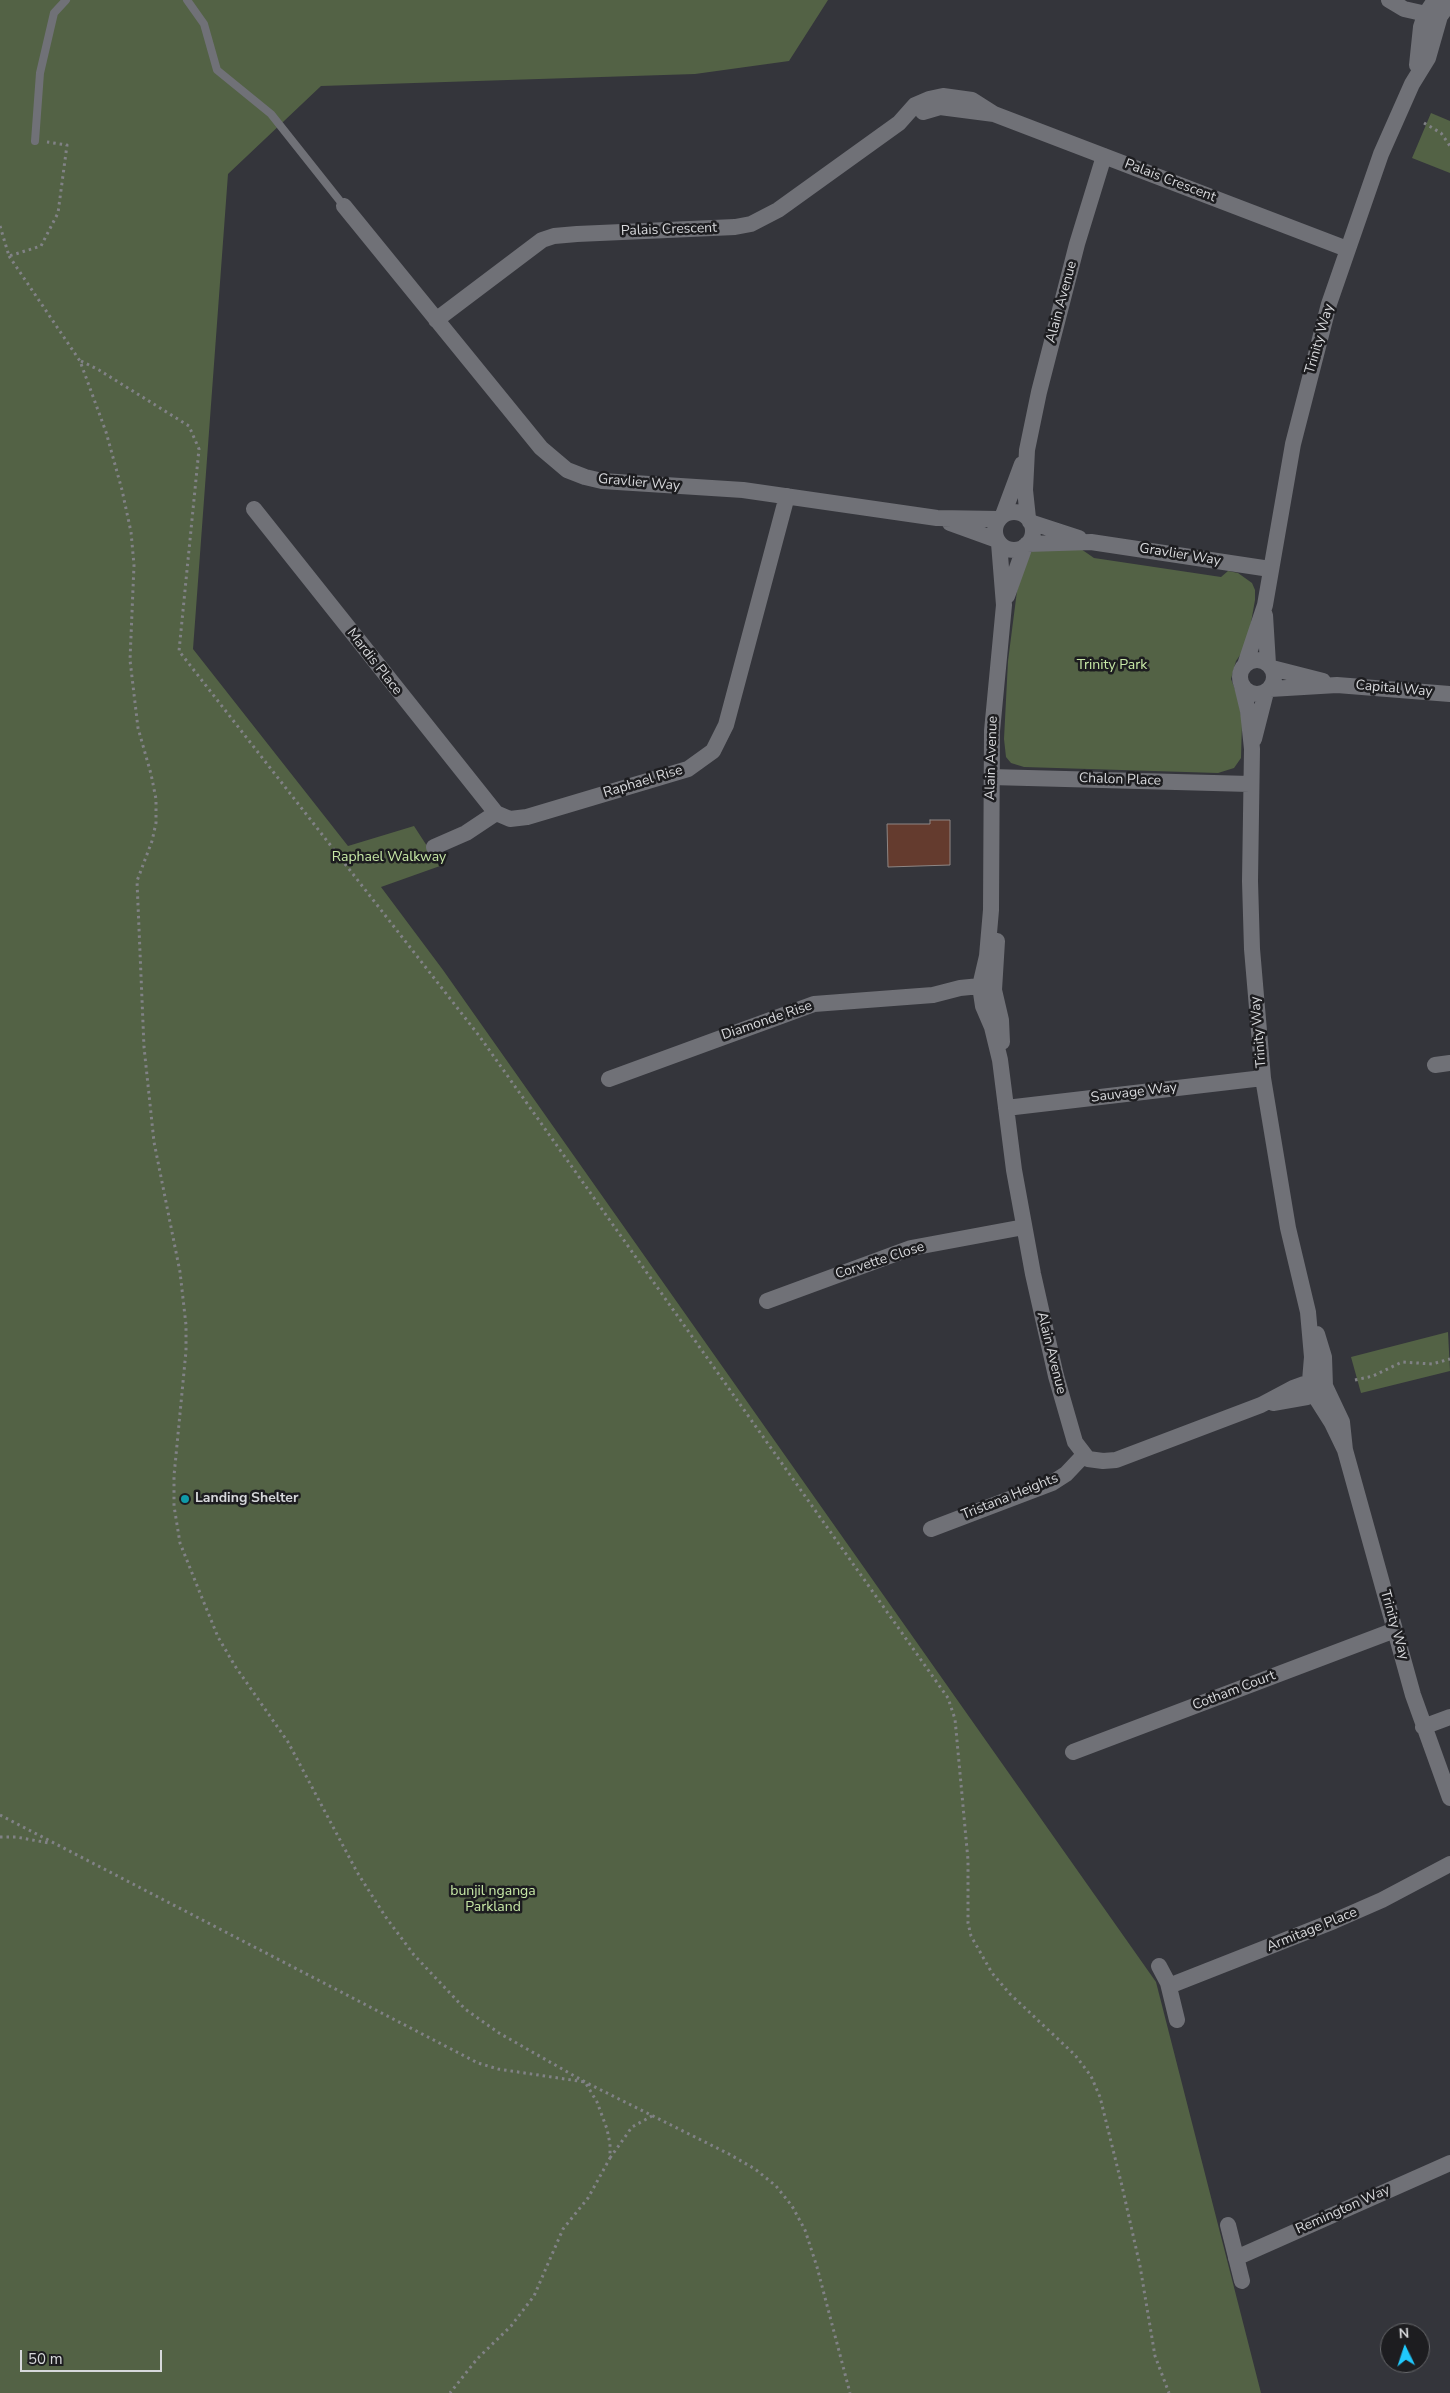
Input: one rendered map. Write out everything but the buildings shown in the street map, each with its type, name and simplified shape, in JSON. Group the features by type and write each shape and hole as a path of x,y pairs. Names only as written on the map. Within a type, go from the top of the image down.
{"street":[{"path":"1389,0 1404,9 1432,10"},
{"path":"1413,0 1432,10"},
{"name":"Trinity Way","path":"1245,665 1265,605 1297,424 1327,313 1347,249 1381,154 1412,84 1428,58 1432,10 1450,4"},
{"name":"Palais Crescent","path":"436,320 533,245 554,236 735,227 751,224 778,210 898,123 940,107 994,114 1347,249"},
{"name":"Alain Avenue","path":"1001,517 1027,450 1056,321 1104,156"},
{"name":"Gravlier Way","path":"344,206 541,448 567,470 602,481 743,490 936,518 1001,517"},
{"name":"Alain Avenue","path":"1027,450 1025,490 1029,520"},
{"name":"Raphael Rise","path":"496,813 510,819 527,817 688,768 712,751 720,740 726,725 787,496"},
{"name":"Mardis Place","path":"254,509 496,813"},
{"path":"1019,512 1029,520 1032,534 1026,545 1014,550 998,542 995,529 1001,517 1019,512"},
{"name":"Gravlier Way","path":"936,518 998,542"},
{"name":"Gravlier Way","path":"1029,520 1091,542 1270,569"},
{"name":"Alain Avenue","path":"998,542 1004,605 992,731 991,910 985,991 1000,1060 1024,1227 1056,1376 1070,1430 1079,1450 1084,1455"},
{"name":"Gravlier Way","path":"1026,545 1091,542"},
{"name":"Alain Avenue","path":"1004,605 1026,545"},
{"name":"Trinity Way","path":"1265,605 1270,666"},
{"path":"1259,660 1270,666 1275,678 1268,691 1250,694 1242,686 1240,675 1245,665 1259,660"},
{"name":"Capital Way","path":"1270,666 1337,685"},
{"name":"Capital Way","path":"1268,691 1337,685 1450,694"},
{"name":"Trinity Way","path":"1242,686 1248,711 1252,748 1250,784 1252,949 1263,1078 1288,1228 1308,1312 1321,1343 1324,1357 1316,1388 1342,1422 1345,1450 1395,1630 1423,1727 1450,1798"},
{"name":"Trinity Way","path":"1252,748 1268,691"},
{"name":"Chalon Place","path":"991,777 1250,784"},
{"path":"434,846 466,833 496,813"},
{"name":"Diamonde Rise","path":"609,1079 800,1008 833,1002 933,995 961,999 985,991"},
{"name":"Sauvage Way","path":"1006,1108 1263,1078"},
{"name":"Corvette Close","path":"767,1301 910,1248 1024,1227"},
{"path":"1084,1455 1093,1461 1116,1460 1261,1405 1307,1397 1316,1388"},
{"name":"Tristana Heights","path":"930,1530 1052,1483 1066,1474 1084,1455"},
{"name":"Cotham Court","path":"1073,1752 1395,1630"},
{"path":"1423,1727 1450,1717"},
{"name":"Armitage Place","path":"1169,1986 1352,1914 1450,1864"},
{"path":"1159,1966 1169,1986 1177,2020"},
{"name":"Remington Way","path":"1236,2258 1450,2163"},
{"path":"1228,2225 1242,2281"}],"lane":[{"path":"35,141 40,73 54,13 66,0"},
{"path":"187,0 204,24 217,70 271,114 344,206"}],"path":[{"path":"1424,123 1441,133 1450,146"},
{"path":"9,256 41,246 58,213 68,145 35,141"},
{"path":"0,226 9,256 80,361 106,432 131,532 134,565 130,668 138,728 152,774 156,799 156,823 152,841 137,881 136,891 148,1098 154,1142 180,1272 186,1325 186,1351 174,1476 174,1506 180,1543 218,1636 235,1666 288,1742 357,1872 385,1916 414,1955 466,2009 498,2033 585,2082 755,2169 776,2186 792,2206 804,2230 818,2267 850,2393"},
{"path":"80,361 99,370 189,426 199,449 179,651 480,1036 948,1698 956,1719 968,1860 968,1923 971,1936 992,1973 1010,1994 1075,2055 1091,2076 1100,2097 1122,2186 1140,2266 1155,2356 1169,2393"},
{"path":"1355,1380 1373,1376 1402,1362 1432,1364 1450,1359"},
{"path":"0,1815 52,1844 478,2062 498,2069 585,2082"},
{"path":"0,1837 16,1837 52,1844"},
{"path":"585,2082 597,2102 607,2129 610,2158"},
{"path":"450,2393 476,2359 511,2326 525,2309 537,2289 563,2228 588,2198 610,2158 632,2127 652,2116"}],"green space":[{"name":"bunjil nganga Parkland","path":"0,0 828,0 789,61 695,74 321,86 228,174 193,649 348,846 414,826 440,866 381,887 443,970 1156,1982 1261,2393 0,2393"},
{"path":"1431,113 1450,121 1450,173 1412,158"},
{"name":"Trinity Park","path":"1081,549 1094,558 1221,577 1228,571 1238,573 1252,583 1255,590 1255,600 1247,645 1236,661 1231,679 1238,697 1242,722 1241,758 1234,768 1218,773 1024,767 1011,763 1006,757 1004,739 1008,661 1017,591 1027,558 1032,551"},
{"path":"1448,1332 1450,1371 1361,1393 1351,1357"}],"place":[{"name":"Landing Shelter","path":"185,1499"}],"park label":[{"name":"Raphael Walkway","path":"389,858"}]}
